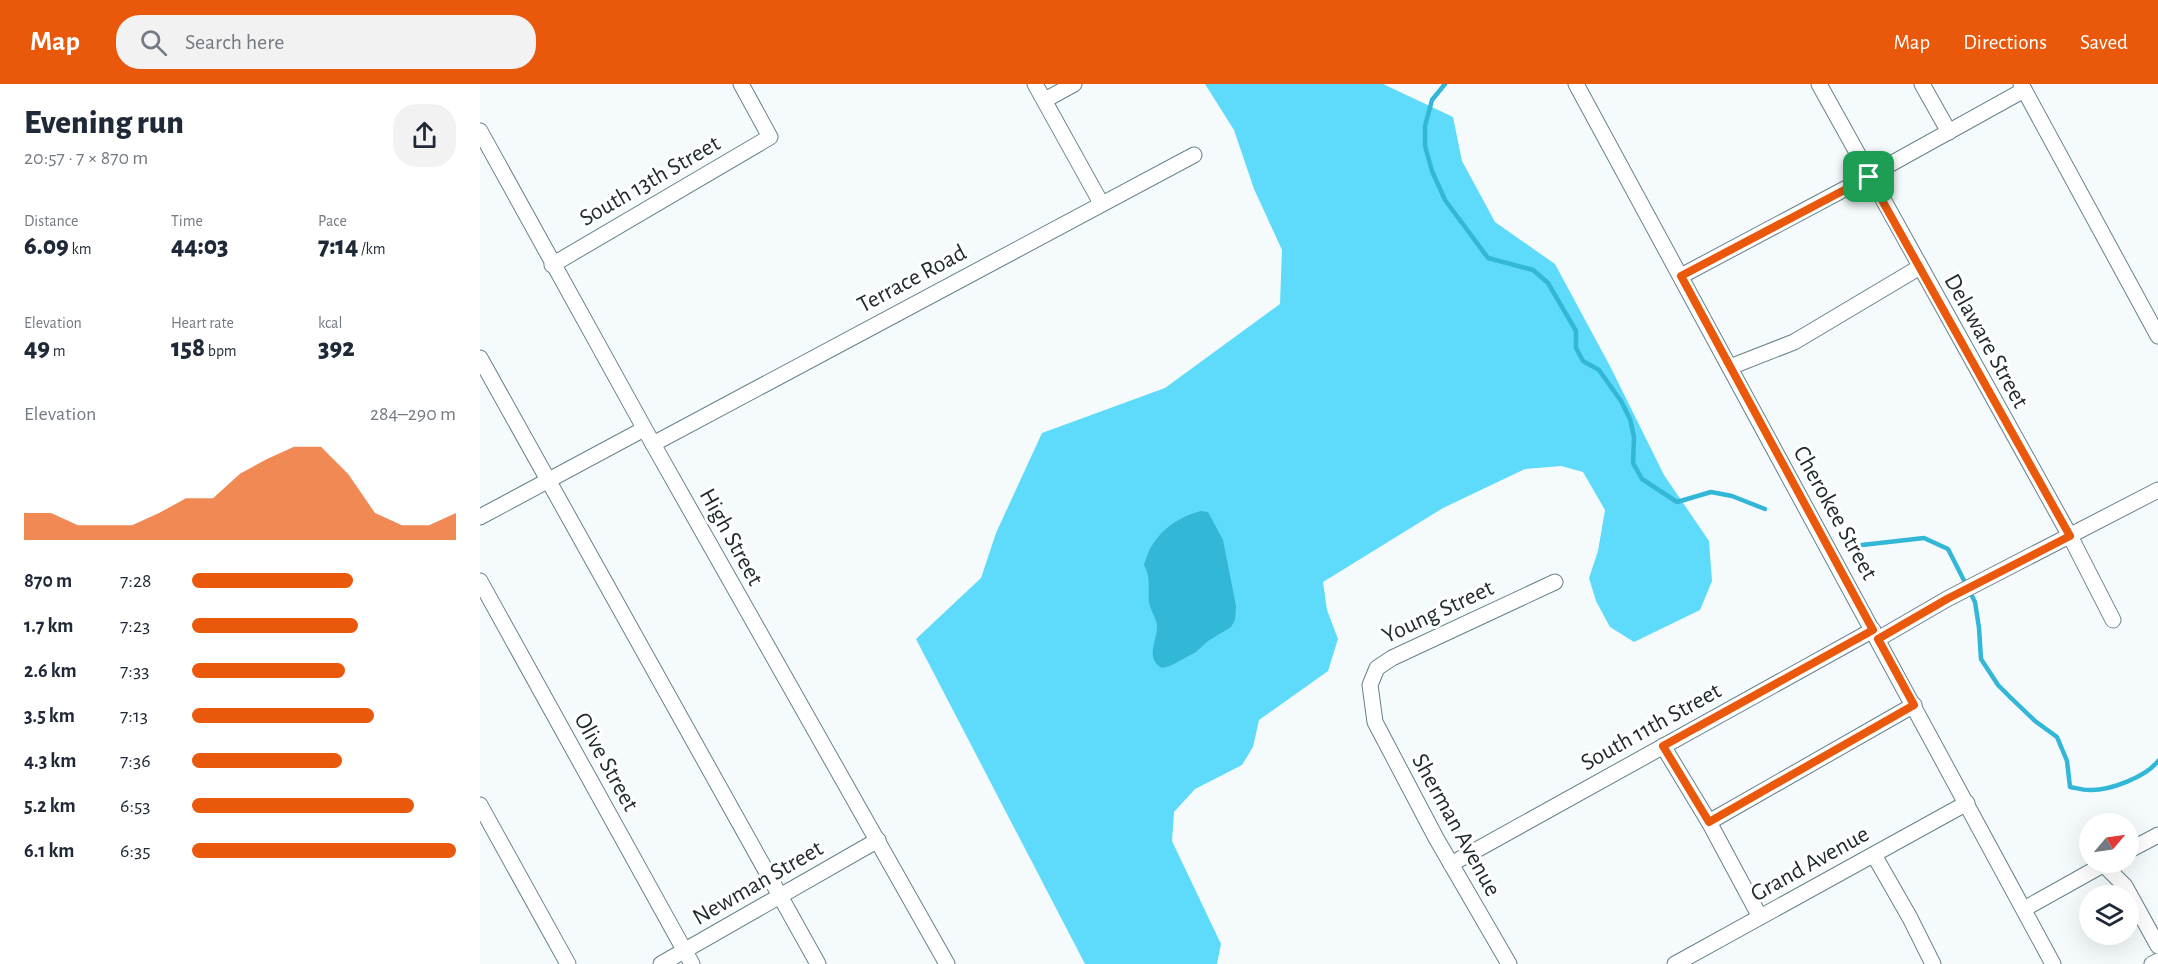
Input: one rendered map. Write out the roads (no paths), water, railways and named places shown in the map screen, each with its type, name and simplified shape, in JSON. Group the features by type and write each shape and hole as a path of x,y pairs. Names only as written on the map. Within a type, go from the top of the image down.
{"street":[{"name":"South 13th Street","path":"552,265 770,137 741,84"},
{"path":"1035,84 1101,203"},
{"path":"1045,100 1074,84"},
{"name":"Cherokee Street","path":"1576,84 2054,964"},
{"name":"Delaware Street","path":"1819,84 2070,536 2113,620"},
{"path":"1923,84 1949,132"},
{"path":"1681,276 1869,177 2023,87 2158,336"},
{"name":"High Street","path":"480,131 552,265 947,964"},
{"name":"Terrace Road","path":"653,444 1194,155"},
{"path":"1730,367 1794,342 1920,267"},
{"path":"480,358 818,964"},
{"path":"480,517 644,429"},
{"name":"South 11th Street","path":"1451,864 1663,746 2158,490"},
{"name":"Olive Street","path":"480,581 689,958"},
{"name":"Young Street","path":"1373,705 1370,685 1377,668 1392,658 1556,582"},
{"name":"Sherman Avenue","path":"1373,705 1375,722 1451,864 1509,964"},
{"path":"1709,822 1914,705"},
{"path":"1663,746 1709,822 1760,917"},
{"name":"Grand Avenue","path":"1675,964 1967,803"},
{"path":"480,805 568,964"},
{"path":"2139,845 2158,835"},
{"name":"Newman Street","path":"661,964 689,958 781,896 878,840"},
{"path":"1874,855 1933,964"},
{"path":"2024,909 2090,873"},
{"path":"2114,873 2125,886 2158,945"},
{"path":"2152,964 2158,961"}],"waterway":[{"path":"1445,84 1432,100 1425,126 1425,146 1432,171 1445,200 1488,258 1533,270 1548,283 1576,331 1576,348 1583,361 1599,370 1621,401 1630,419 1634,437 1633,463 1642,479 1677,502 1711,492 1732,496 1765,509"},
{"path":"1862,545 1924,538 1948,549 1975,602 1981,659 1998,685 2035,721 2057,737 2067,761 2070,787 2089,790 2107,788 2136,777 2158,761"}]}
